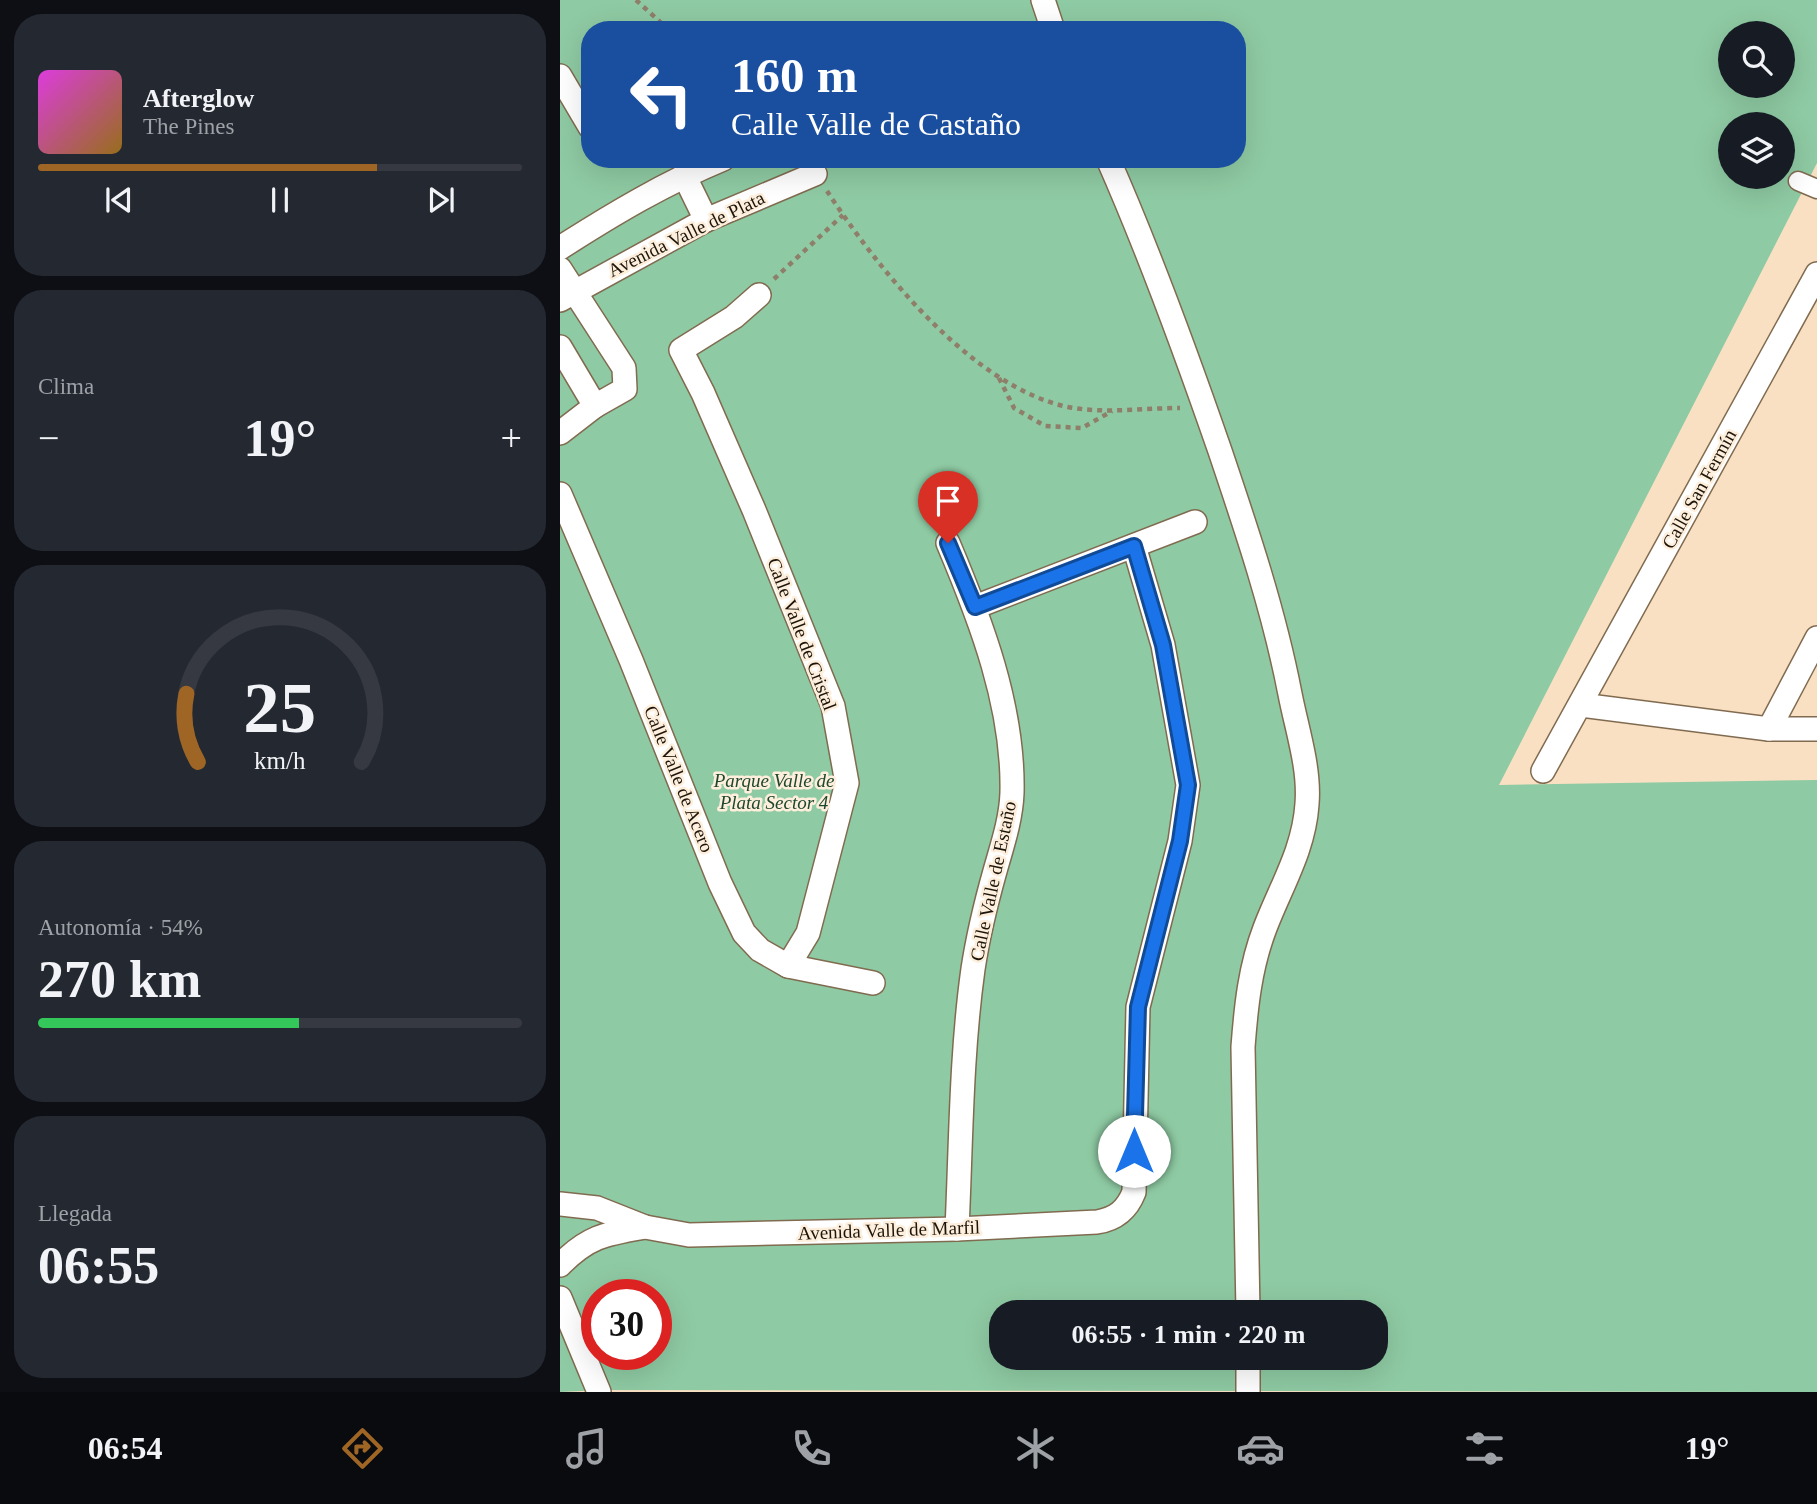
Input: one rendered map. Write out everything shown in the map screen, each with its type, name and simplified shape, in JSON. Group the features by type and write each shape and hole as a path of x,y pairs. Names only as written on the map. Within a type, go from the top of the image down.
{"street":[{"path":"1043,0 1051,21"},
{"path":"560,76 568,108"},
{"path":"560,248 619,210 701,168"},
{"path":"1112,168 1185,352 1259,566 1283,659 1306,771 1307,802 1303,834 1291,871 1265,928 1252,968 1246,1005 1243,1047 1248,1300"},
{"name":"Avenida Valle de Plata","path":"567,295 706,220 816,174"},
{"path":"684,175 706,220"},
{"path":"1798,181 1817,190"},
{"path":"560,269 567,295 624,368 625,389 595,406 560,433"},
{"name":"Calle San Fermín","path":"1543,771 1817,274"},
{"name":"Calle Valle de Cristal","path":"759,295 734,317 681,350 703,393 754,510 833,706 847,783 808,933 788,966"},
{"path":"560,347 595,406"},
{"name":"Calle Valle de Acero","path":"560,494 631,660 720,883 744,933 760,950 788,966 873,983"},
{"path":"975,607 1195,522"},
{"name":"Calle Valle de Estaño","path":"948,543 989,649 1007,731 1012,793 1006,832 973,969 967,1030 957,1229"},
{"name":"Avenida Valle de Marfil","path":"560,1204 597,1208 645,1227 690,1235 957,1229 1097,1222 1109,1220 1129,1205 1134,1192 1138,1007 1180,841 1188,785 1163,645 1134,546"},
{"path":"1769,729 1817,638"},
{"path":"1581,705 1769,729 1817,729"},
{"name":"Avenida Valle de Marfil","path":"560,1265 576,1248 588,1241 645,1227"},
{"path":"560,1298 599,1392"},
{"path":"1248,1370 1248,1392"}],"path":[{"path":"635,0 659,21"},
{"path":"816,174 843,215 934,324 998,377 1069,407 1113,410 1167,408"},
{"path":"759,295 843,215"},
{"path":"998,377 1014,408 1045,426 1082,428 1113,410"}],"green space":[{"name":"Parque Valle de Plata Sector 4","path":"560,0 1817,0 1817,163 1499,785 1817,780 1817,1392 560,1392"}],"route":[{"path":"948,543 975,607 1134,546 1163,645 1188,785 1180,841 1145,969 1138,1007 1134,1151"}]}
